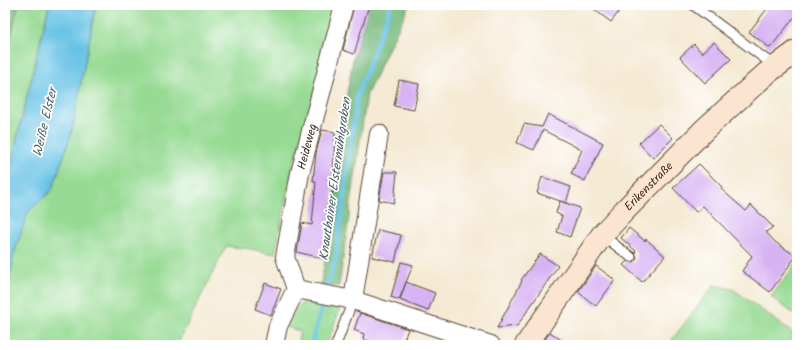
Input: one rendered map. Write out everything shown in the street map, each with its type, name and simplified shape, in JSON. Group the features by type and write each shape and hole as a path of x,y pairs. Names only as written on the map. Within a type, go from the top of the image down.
{"street":[{"name":"Heideweg","path":"296,289 285,257 300,173 344,5"},
{"name":"Erikenstraße","path":"526,345 602,235 705,129 776,67 797,52"},
{"path":"353,300 379,134"},
{"path":"274,345 278,326 296,289 353,300 491,345"}],"lane":[{"path":"693,5 776,67"},
{"path":"602,235 630,257"},
{"path":"336,345 353,300"}],"green space":[{"path":"5,5 18,5 5,64"},
{"path":"18,5 49,5 11,163 5,181 5,64"},
{"path":"96,5 335,5 313,99 291,174 275,254 226,246 177,345 5,345 5,318 13,257 28,211 52,190 71,135"},
{"path":"369,5 409,5 367,94 339,286 320,286 331,229 341,126 354,54"},
{"path":"797,262 797,316 771,297"},
{"path":"714,285 733,289 797,336 797,345 668,345"},
{"path":"314,297 334,302 340,308 327,345 297,345 300,331 286,327 296,309"}],"water":[{"name":"Weiße Elster","path":"49,5 96,5 71,135 52,190 28,212 13,257 5,318 5,181 11,163"}],"building":[{"path":"354,5 369,5 354,54 343,50"},
{"path":"588,5 624,5 611,22"},
{"path":"770,5 797,5 797,14 770,48 749,32"},
{"path":"714,42 731,59 705,83 680,57 694,44 702,53"},
{"path":"399,80 419,84 414,110 394,106"},
{"path":"548,114 603,143 585,181 571,174 582,150 543,130 534,150 517,143 524,124 542,127"},
{"path":"659,124 673,138 653,158 639,143"},
{"path":"322,130 335,132 331,229 325,259 297,252 302,223 312,225 316,181 313,181 316,153"},
{"path":"699,164 722,187 721,189 746,211 751,205 773,227 766,232 775,242 796,256 770,292 742,271 752,256 703,206 696,212 673,188"},
{"path":"384,172 397,172 394,203 379,200"},
{"path":"542,177 571,187 566,203 537,193"},
{"path":"560,201 580,208 570,237 557,232 562,216 556,213"},
{"path":"629,228 645,241 646,239 665,256 642,282 623,265 627,261 634,262 637,258 636,251 621,238"},
{"path":"378,230 401,235 395,262 372,257"},
{"path":"540,254 558,266 517,326 497,328 522,281 521,280"},
{"path":"401,262 413,265 399,300 391,297"},
{"path":"596,266 615,280 596,306 578,292"},
{"path":"406,282 435,293 428,311 400,300"},
{"path":"265,283 281,289 271,315 255,309"},
{"path":"360,313 408,329 402,345 377,345 363,339 364,334 354,330"},
{"path":"550,332 568,345 541,345"}],"waterway":[{"name":"Knauthainer Elstermühlgraben","path":"326,290 336,256 357,96 391,5"},
{"name":"Knauthainer Elstermühlgraben","path":"311,345 324,299"}]}
